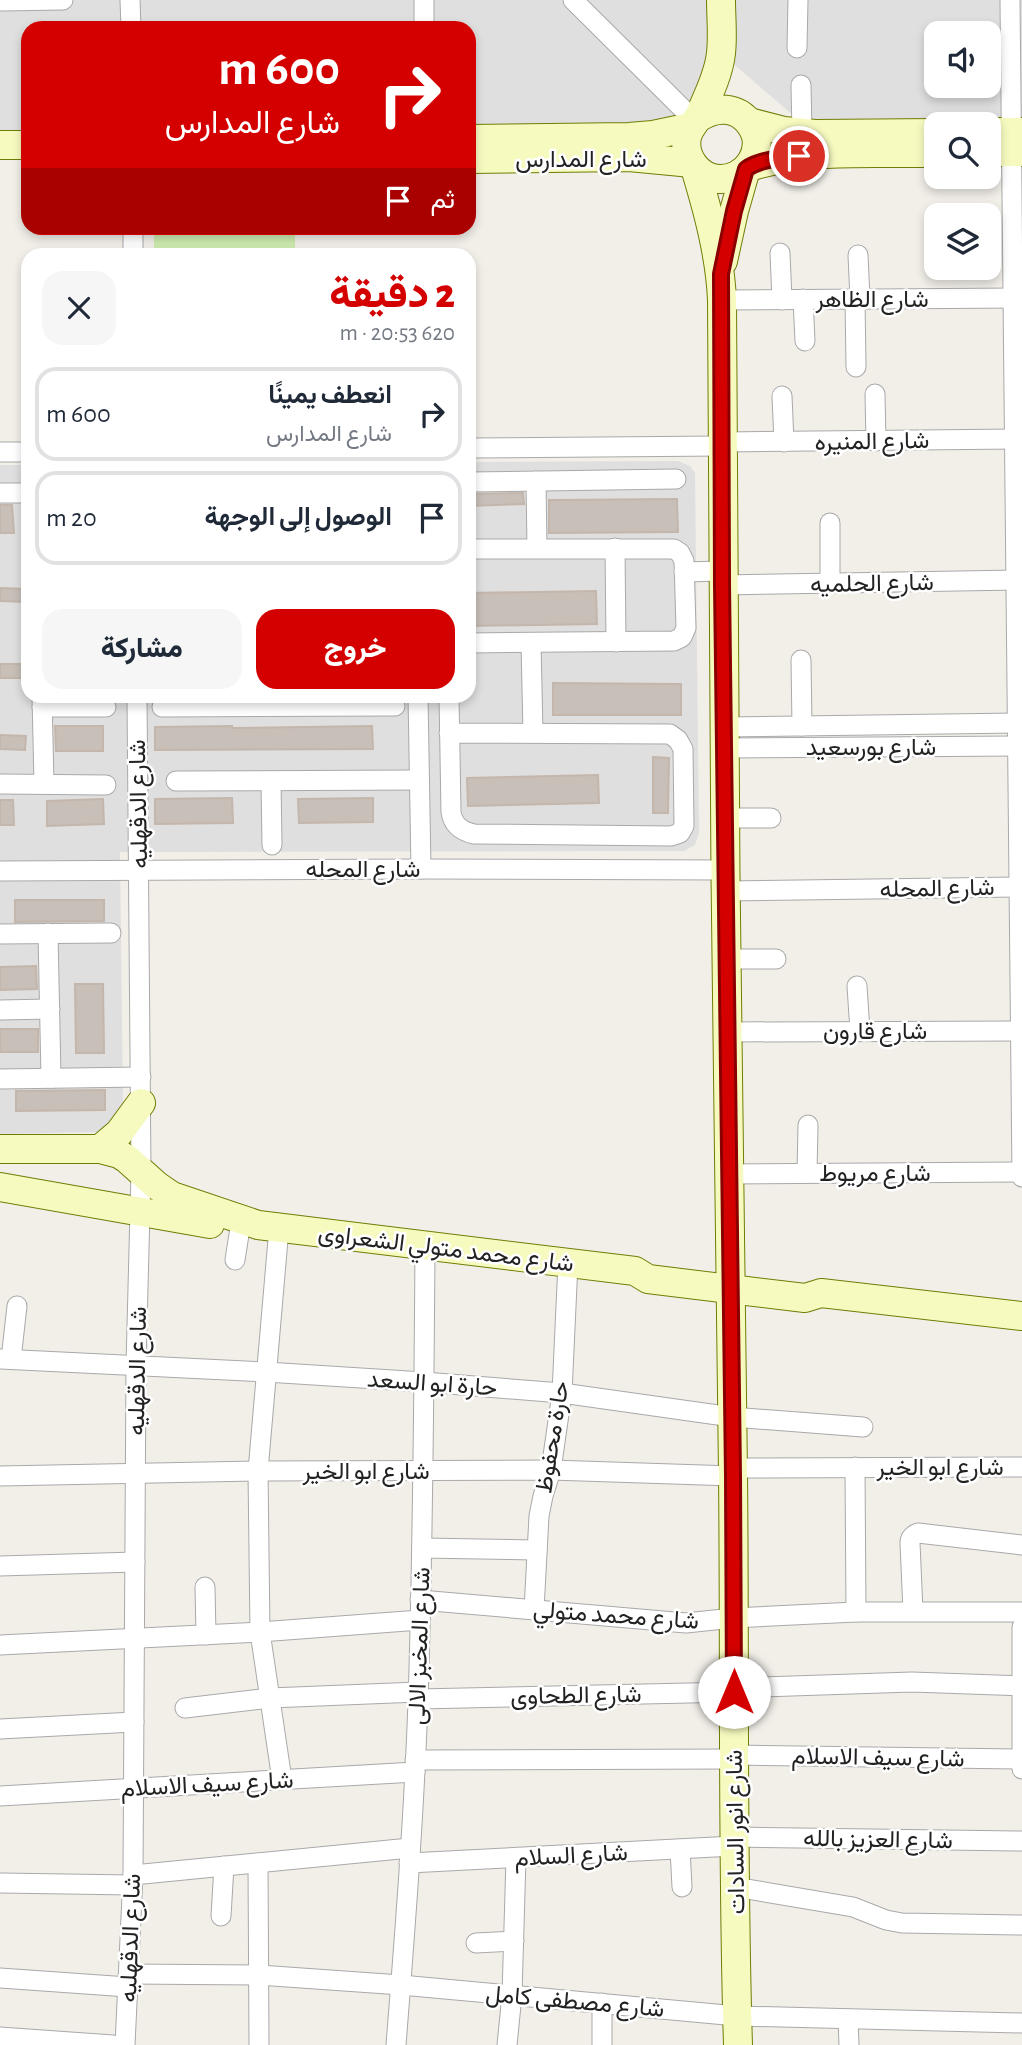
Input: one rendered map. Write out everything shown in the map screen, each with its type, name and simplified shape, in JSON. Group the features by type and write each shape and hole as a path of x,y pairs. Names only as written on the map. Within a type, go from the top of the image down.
{"street":[{"path":"0,1 63,0"},
{"path":"130,0 131,21"},
{"path":"424,0 424,21"},
{"path":"573,0 695,122"},
{"path":"721,0 721,54 687,142 694,165 711,178 730,178 747,168 782,158 817,154 924,153"},
{"path":"797,48 798,0"},
{"path":"1010,0 1017,85 1008,142 1018,298 1017,746 1020,796 1022,1173"},
{"path":"721,54 756,136 756,152 747,168"},
{"path":"801,85 802,133"},
{"path":"695,122 715,110 724,109 741,115 748,121 802,133 924,133"},
{"name":"شارع المدارس","path":"476,139 629,137 653,135 695,122"},
{"path":"0,145 21,145"},
{"name":"شارع المدارس","path":"476,159 629,158 694,165"},
{"path":"0,164 21,163"},
{"name":"شارع انور السادات","path":"694,165 712,231 721,287 738,2045"},
{"name":"شارع انور السادات","path":"721,287 734,211 747,168"},
{"path":"780,253 782,299"},
{"path":"856,367 858,255"},
{"name":"شارع الظاهر","path":"721,287 782,299 1018,298"},
{"path":"803,299 805,341"},
{"path":"875,394 876,441"},
{"path":"782,396 784,442"},
{"name":"شارع المنيره","path":"476,448 1018,439"},
{"path":"0,452 21,452"},
{"path":"476,482 676,479"},
{"path":"536,481 537,548"},
{"path":"0,493 21,493"},
{"path":"830,523 830,583"},
{"path":"476,548 674,549 682,557 686,628 682,637 674,641 476,643"},
{"path":"615,548 616,642"},
{"name":"شارع الحلميه","path":"684,572 722,578 830,583 1019,580"},
{"path":"531,643 533,733"},
{"path":"801,660 802,726"},
{"path":"42,703 44,784"},
{"path":"55,703 106,707"},
{"name":"شارع الدقهليه","path":"125,2045 133,1880 136,1365 141,1212 134,1165 141,1090 137,703"},
{"path":"162,707 249,703"},
{"path":"302,703 395,706"},
{"path":"421,869 418,703 449,703 449,733 451,812 454,822 468,833 671,836 678,835 682,830 682,749 674,736 665,732 449,733"},
{"name":"شارع بورسعيد","path":"724,738 802,726 1017,723"},
{"name":"شارع بورسعيد","path":"724,738 1017,746"},
{"path":"176,781 419,780"},
{"path":"271,781 272,845"},
{"path":"0,784 106,785"},
{"path":"725,818 771,818"},
{"name":"شارع المحله","path":"0,871 421,869 726,881 1021,887"},
{"path":"48,933 51,1078"},
{"path":"0,934 111,933"},
{"path":"727,959 776,959"},
{"path":"857,986 860,1031"},
{"path":"0,1010 50,1009"},
{"name":"شارع قارون","path":"727,1032 1021,1031"},
{"path":"0,1079 51,1078 141,1090 118,1133 100,1149"},
{"path":"807,1125 807,1173"},
{"name":"شارع محمد متولي الشعراوى","path":"0,1149 109,1151 134,1165 164,1191 181,1200 259,1227"},
{"path":"102,1205 116,1197 125,1183 128,1167 134,1165"},
{"name":"شارع مريوط","path":"728,1174 1022,1173"},
{"name":"شارع محمد متولي الشعراوى","path":"0,1187 141,1212 635,1271 648,1279 730,1282 805,1298 821,1293 1022,1316"},
{"path":"235,1260 259,1227"},
{"path":"259,1227 266,1371 258,1471 260,1632 282,1780"},
{"name":"شارع المخبز الالى","path":"396,2045 418,1695 425,1246"},
{"name":"حارة محفوظ","path":"534,1610 541,1506 551,1470 562,1393 568,1263"},
{"path":"5,1359 17,1306"},
{"name":"حارة ابو السعد","path":"5,1359 266,1371 424,1382 562,1393 732,1417 863,1427"},
{"path":"855,1467 856,1612"},
{"name":"شارع ابو الخير","path":"0,1476 258,1471 733,1472 855,1467 1022,1467"},
{"path":"913,1611 910,1538 914,1535 918,1533 1022,1545"},
{"path":"422,1548 537,1550"},
{"path":"0,1566 135,1562"},
{"path":"205,1587 206,1635"},
{"name":"شارع محمد متولي","path":"420,1600 686,1623 856,1612 1022,1612"},
{"path":"0,1645 260,1632 420,1620"},
{"path":"1022,1627 1022,1769"},
{"name":"شارع الطحاوى","path":"185,1708 270,1698 734,1690 912,1682 1022,1686"},
{"path":"0,1729 134,1722"},
{"name":"شارع سيف الاسلام","path":"0,1796 282,1780 415,1766 734,1757 1022,1759"},
{"name":"شارع العزيز بالله","path":"734,1841 1022,1841"},
{"name":"شارع السلام","path":"0,1882 133,1880 258,1863 409,1856 516,1858 680,1849 734,1841"},
{"path":"680,1849 682,1887"},
{"path":"507,2045 512,1995 516,1858"},
{"path":"258,1863 259,2045"},
{"path":"220,1916 225,1866"},
{"path":"735,1888 853,1907 886,1920 902,1923 1022,1925"},
{"path":"476,1943 514,1941"},
{"name":"شارع مصطفى كامل","path":"0,1978 129,1981 259,1975 401,1985 737,2016 1022,2023"},
{"path":"602,2003 602,2045"},
{"path":"848,2019 849,2045"},
{"path":"0,2037 113,2045"}],"shaded area":[{"path":"0,0 720,0 698,118 476,138 476,21 21,21 21,145 0,145"},
{"path":"722,0 1022,0 1022,132 1001,127 1001,112 924,112 924,125 815,134 722,54"},
{"path":"678,461 690,466 695,473 699,832 695,845 684,851 120,852 123,1106 103,1132 0,1134 0,465 21,465 21,703 476,703 476,462"}],"green space":[{"path":"154,235 295,235 295,248 154,248"}],"building":[{"path":"523,493 524,504 476,506 476,494"},
{"path":"677,499 678,532 549,533 549,500"},
{"path":"0,505 12,505 14,533 0,533"},
{"path":"0,588 21,589 21,602 0,601"},
{"path":"596,591 597,624 476,626 476,593"},
{"path":"0,664 21,664 21,678 0,678"},
{"path":"553,683 681,684 681,715 553,715"},
{"path":"55,726 103,726 103,751 56,751"},
{"path":"372,726 373,749 155,750 155,727"},
{"path":"0,735 26,736 25,750 0,749"},
{"path":"653,757 669,758 668,813 653,813"},
{"path":"598,775 599,803 468,806 467,778"},
{"path":"232,798 233,823 155,824 155,799"},
{"path":"373,798 373,822 299,823 298,799"},
{"path":"103,799 104,824 47,826 47,801"},
{"path":"0,800 13,800 14,825 0,825"},
{"path":"15,900 104,900 104,921 15,922"},
{"path":"36,966 37,989 0,990 0,967"},
{"path":"75,984 103,984 104,1053 76,1053"},
{"path":"0,1029 38,1029 38,1052 0,1052"},
{"path":"105,1090 105,1110 16,1111 16,1091"}],"route":[{"path":"734,1692 721,274 746,169 765,162 799,156"}]}
